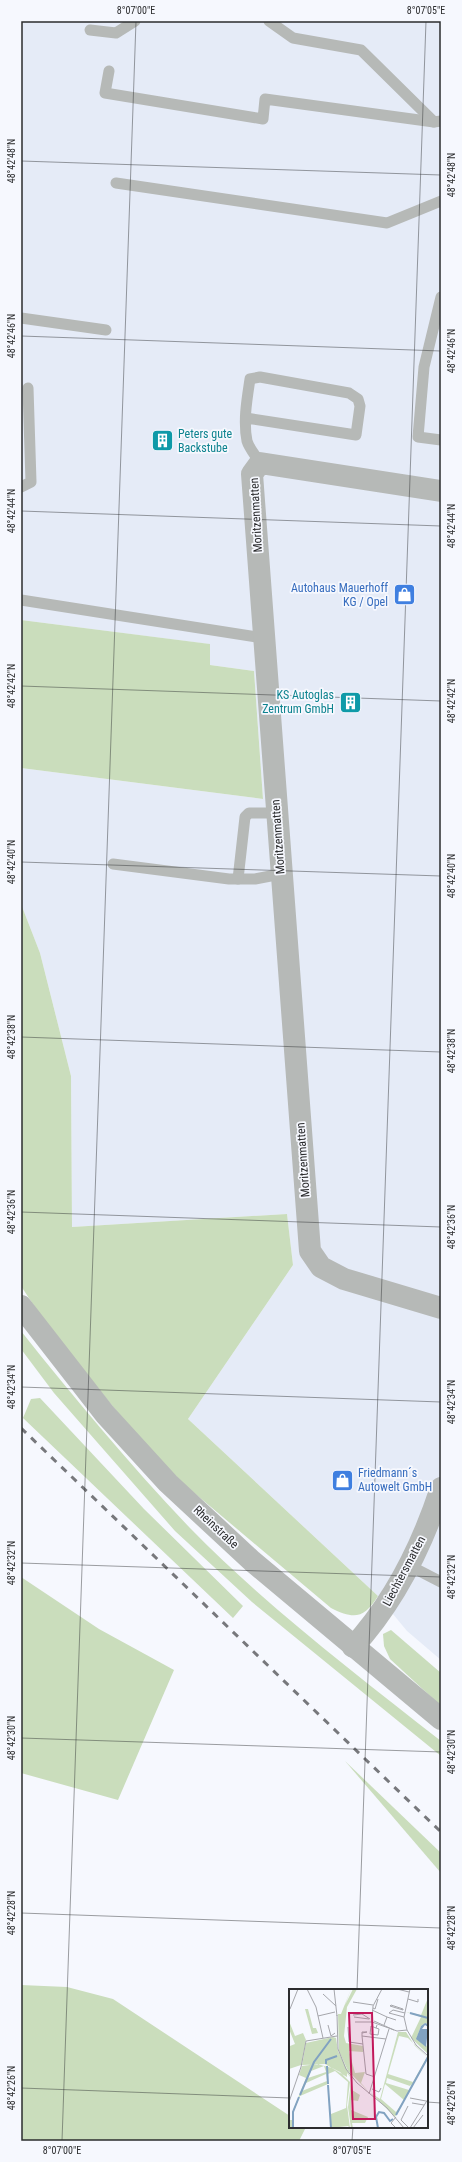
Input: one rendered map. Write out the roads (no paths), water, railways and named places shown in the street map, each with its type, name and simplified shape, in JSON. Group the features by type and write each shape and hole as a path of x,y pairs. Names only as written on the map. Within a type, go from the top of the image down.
{"street":[{"name":"Moritzenmatten","path":"441,491 260,463 252,474 276,814 310,1252 321,1267 344,1279 441,1308"},
{"name":"Rheinstraße","path":"25,1312 106,1414 168,1483 252,1561 353,1647 441,1719"},
{"name":"Liechtersmatten","path":"353,1647 382,1613 410,1566 429,1524 441,1488"}],"lane":[{"path":"90,30 116,33 134,21"},
{"path":"269,21 293,38 361,50 437,122"},
{"path":"109,70 105,93 263,119 265,99 437,122"},
{"path":"116,183 387,223 441,201"},
{"path":"441,297 424,367 418,437 441,440"},
{"path":"21,318 106,330"},
{"path":"246,418 356,435 360,406 358,399 349,393 260,377 250,379 246,406 246,418 247,442 260,463"},
{"path":"21,487 31,482 28,388"},
{"path":"21,600 263,638"},
{"path":"238,879 245,817 249,813 276,814"},
{"path":"113,864 238,879 255,879 281,874"},
{"path":"410,1566 441,1582"}],"railway":[{"path":"21,1428 441,1832"}],"place":[{"name":"Peters gute Backstube","path":"163,441"},
{"name":"Autohaus Mauerhoff KG / Opel","path":"404,595"},
{"name":"KS Autoglas Zentrum GmbH","path":"350,702"},
{"name":"Friedmann´s Autowelt GmbH","path":"342,1480"}]}
